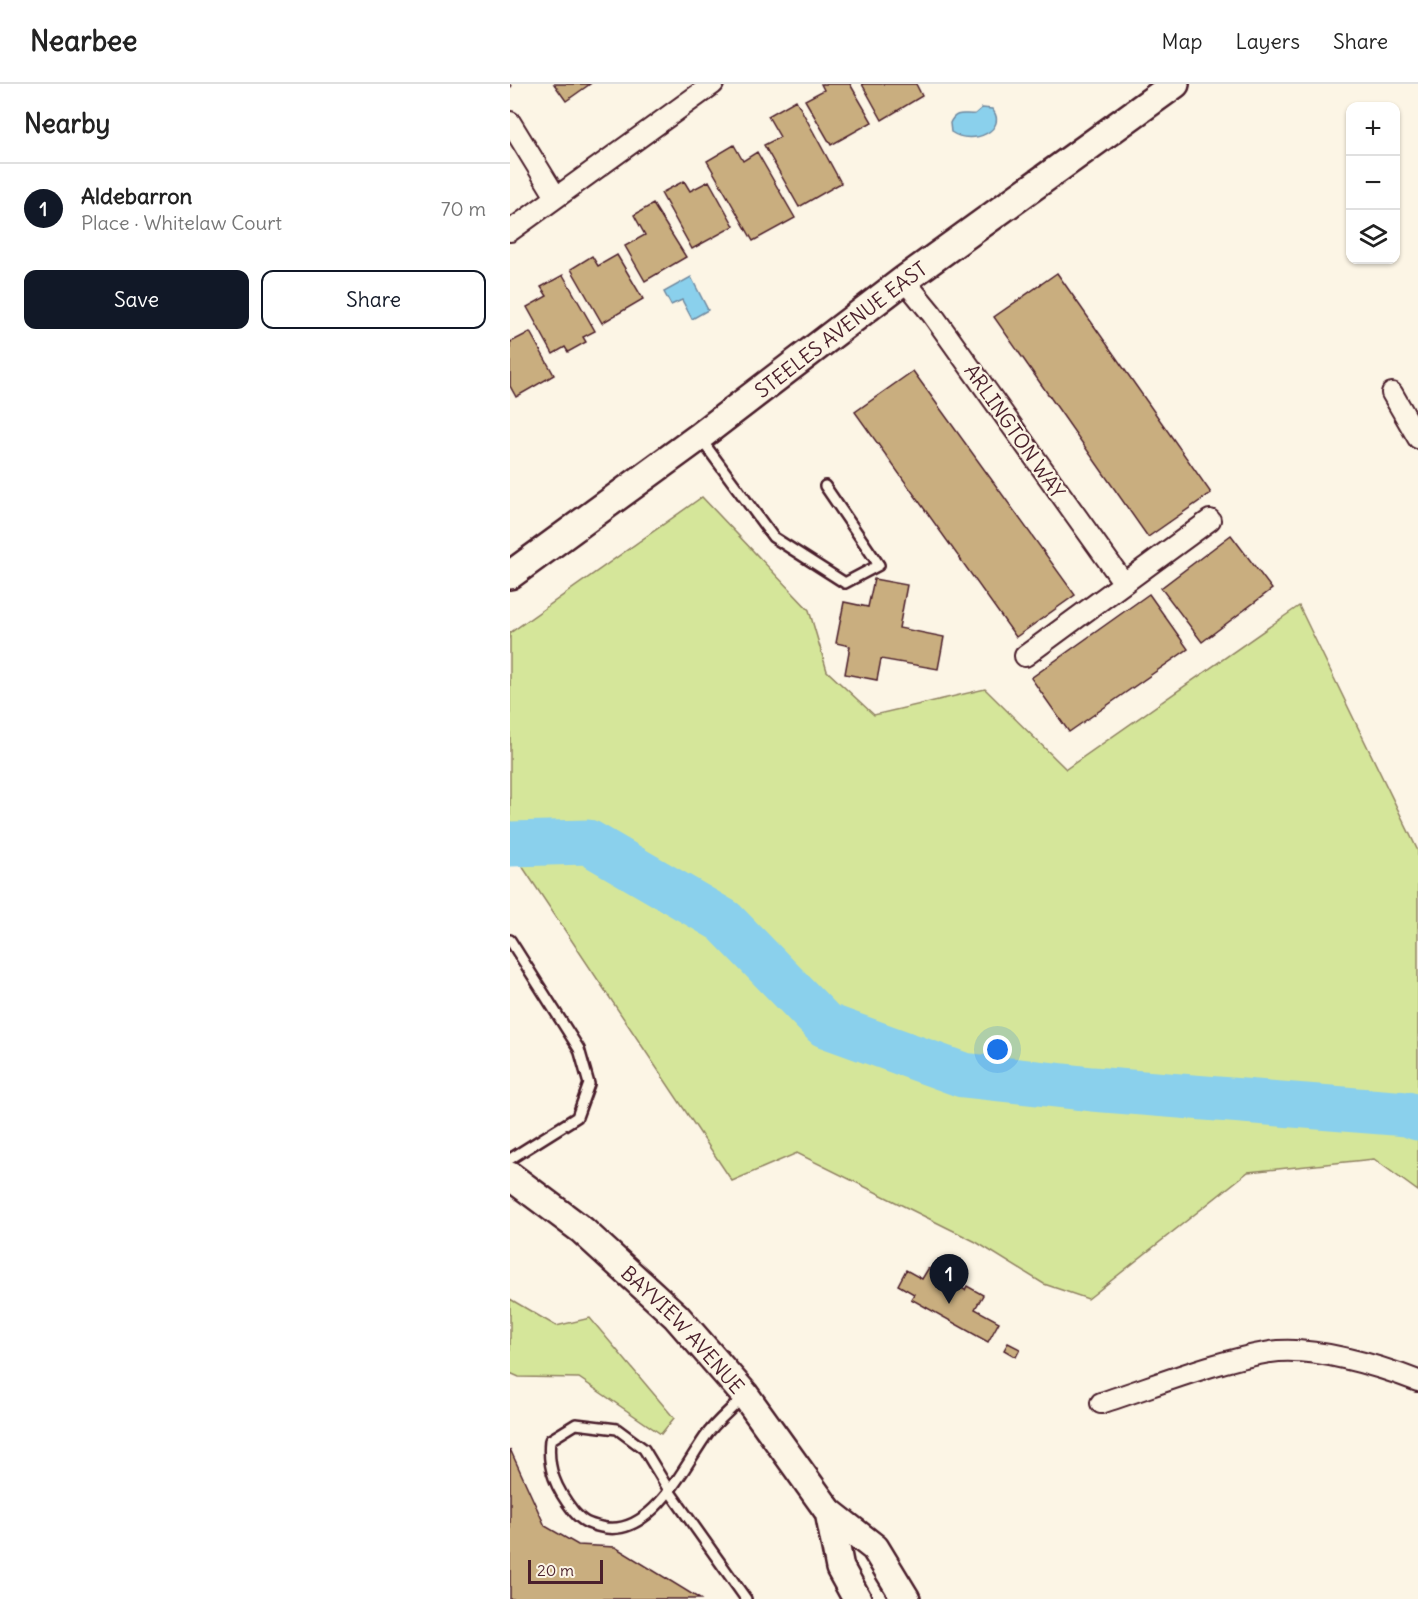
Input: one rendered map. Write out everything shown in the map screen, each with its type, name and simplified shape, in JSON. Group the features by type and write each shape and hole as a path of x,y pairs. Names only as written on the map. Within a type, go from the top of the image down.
{"main road":[{"name":"STEELES AVENUE EAST","path":"510,575 699,437 904,280 1175,84"},
{"name":"BAYVIEW AVENUE","path":"510,1176 582,1230 676,1316 745,1395 829,1512 875,1548 906,1599"},
{"name":"BAYVIEW AVENUE","path":"829,1512 840,1568 857,1599"}],"street":[{"path":"510,231 713,84"},
{"path":"510,122 556,197"},
{"name":"ARLINGTON WAY","path":"904,280 932,314 1124,583"},
{"path":"1392,393 1418,438"},
{"path":"1025,656 1210,520"},
{"path":"1101,1403 1270,1352 1309,1352 1399,1374 1418,1381"}],"lane":[{"path":"699,437 774,537 845,583 879,565 825,486"},
{"path":"510,940 579,1049 589,1084 577,1117 510,1159"},
{"path":"745,1395 706,1435 670,1492 638,1522 612,1529 583,1522 558,1492 548,1460 550,1440 576,1424 617,1429 644,1449 670,1492 746,1599"}],"green space":[{"path":"702,497 809,610 827,671 874,715 985,689 1066,769 1299,606 1418,851 1418,1191 1374,1159 1248,1172 1088,1299 1044,1284 976,1242 797,1153 732,1181 510,848 510,633"},
{"path":"510,1299 556,1326 590,1318 674,1418 661,1434 579,1378 519,1377 510,1373"}],"water":[{"path":"982,108 992,109 996,116 996,123 986,134 969,138 951,132 950,123 955,116 975,114"},
{"path":"691,277 708,310 692,319 682,300 671,305 664,292"}],"building":[{"path":"554,84 590,84 566,101"},
{"path":"821,84 850,84 872,122 831,145 805,100 824,90"},
{"path":"862,84 916,84 922,96 882,120"},
{"path":"796,100 841,183 799,207 764,145 780,137 768,116"},
{"path":"734,145 743,161 757,152 795,218 753,241 707,161"},
{"path":"684,181 690,191 709,181 734,226 692,249 661,193"},
{"path":"653,204 686,257 645,281 625,246 645,235 634,215"},
{"path":"617,255 643,299 602,323 571,269 592,256 598,266"},
{"path":"1057,273 1211,493 1148,537 994,317"},
{"path":"563,275 595,331 583,337 586,342 568,352 565,347 553,354 527,307 547,296 541,287"},
{"path":"530,332 554,375 516,397 510,386 510,340 511,342"},
{"path":"913,371 1075,595 1016,637 855,412"},
{"path":"1231,535 1272,589 1202,642 1161,588"},
{"path":"874,579 907,585 899,628 944,637 938,669 881,659 877,680 845,674 850,646 836,643 844,602 868,607"},
{"path":"1149,594 1188,649 1069,732 1031,678"},
{"path":"937,1267 941,1271 940,1276 951,1282 958,1279 962,1282 961,1288 965,1290 967,1286 983,1295 975,1309 999,1322 988,1342 911,1299 914,1294 898,1285 906,1270 922,1279 928,1269"},
{"path":"1008,1343 1020,1349 1016,1357 1004,1350"},
{"path":"510,1449 545,1526 578,1545 615,1547 700,1599 510,1599"}],"waterway":[{"path":"510,844 588,842 724,921 825,1025 963,1075 1092,1089 1407,1114 1418,1118"}],"place":[{"name":"Aldebarron","path":"949,1304"}]}
